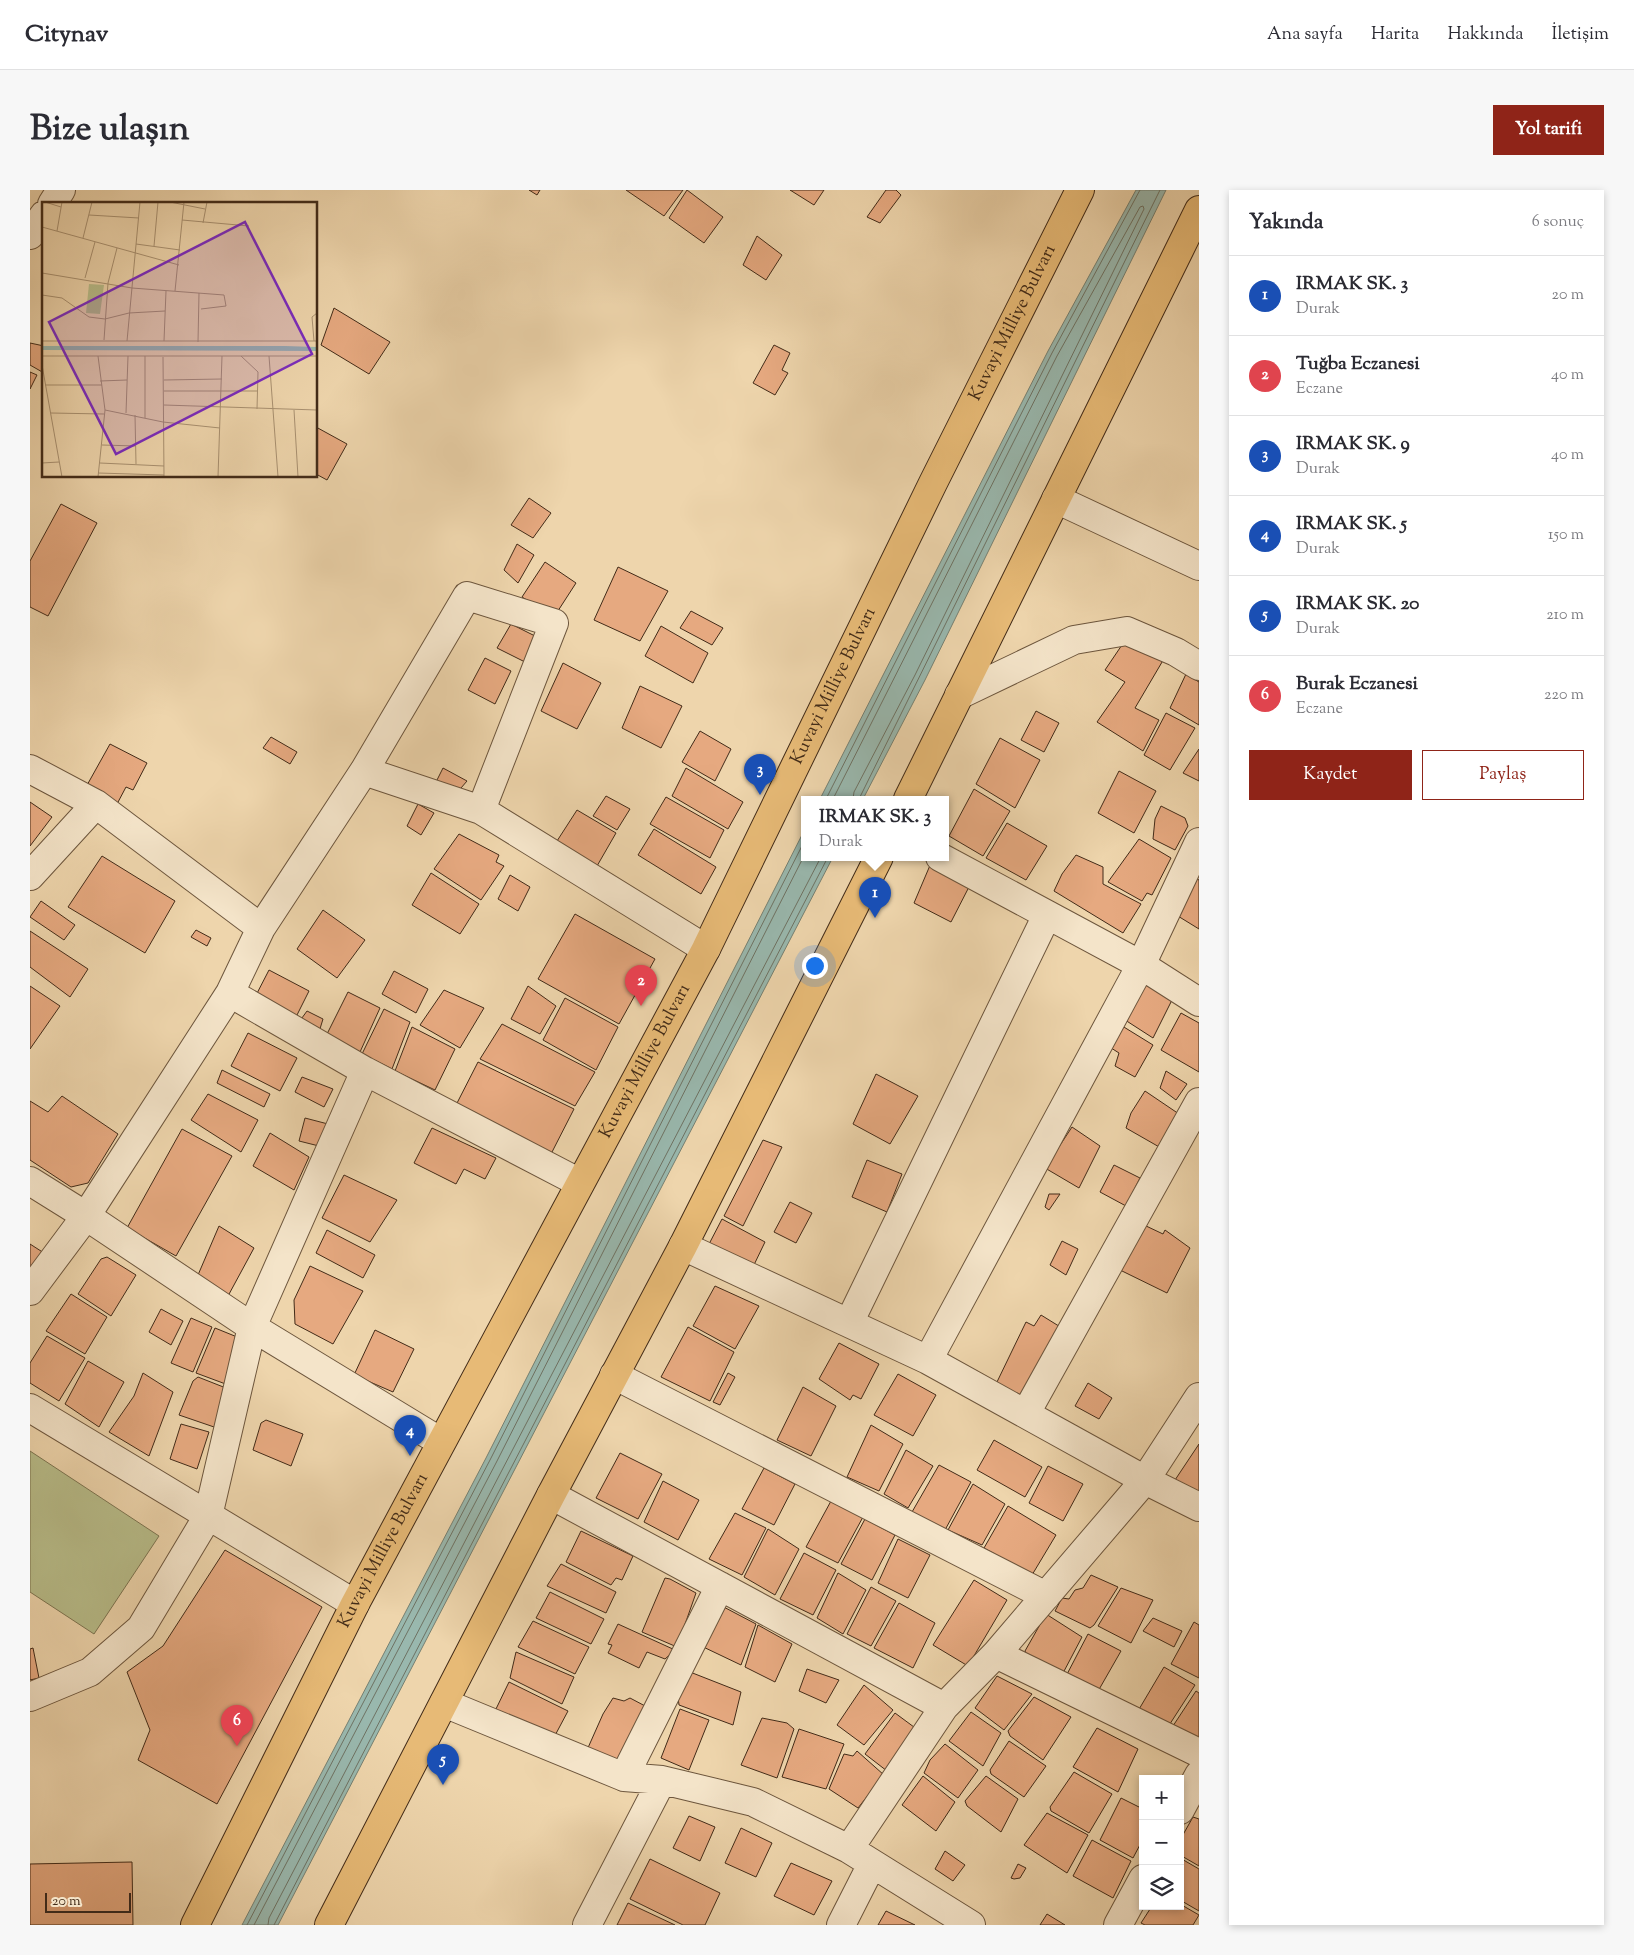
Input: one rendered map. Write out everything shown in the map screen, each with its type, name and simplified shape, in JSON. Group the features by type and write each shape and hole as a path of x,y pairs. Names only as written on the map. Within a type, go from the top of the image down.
{"main road":[{"name":"Kuvayi Milliye Bulvarı","path":"195,1925 355,1604 706,949 933,483 1080,190"},
{"path":"909,796 1199,210"},
{"path":"329,1925 551,1495 683,1246 877,861"}],"street":[{"path":"53,202 61,190"},
{"path":"30,235 42,218"},
{"path":"1056,498 1199,566"},
{"path":"30,1291 86,1216 230,993 261,928 364,772 467,596 554,624 481,810"},
{"path":"959,695 1074,640 1127,631 1176,652 1199,666"},
{"path":"30,769 96,804 261,928"},
{"path":"364,772 481,810 706,949"},
{"path":"30,876 96,804"},
{"path":"928,1360 1141,965 1199,842"},
{"path":"947,861 1141,965 1199,1002"},
{"path":"849,1324 1047,915"},
{"path":"230,993 365,1071 580,1183"},
{"path":"30,1697 90,1672 141,1628 208,1516 252,1327 365,1071"},
{"path":"1026,1413 1199,1102"},
{"path":"30,1181 86,1216 252,1327 441,1442"},
{"path":"683,1246 928,1360 1145,1480 1199,1507"},
{"path":"614,1375 1046,1596"},
{"path":"849,1849 944,1707 996,1654 1145,1480 1199,1397"},
{"path":"30,1408 355,1604"},
{"path":"551,1495 944,1707"},
{"path":"624,1777 720,1586"},
{"path":"996,1654 1199,1753"},
{"path":"444,1703 624,1777 662,1780 753,1802 849,1849 971,1925"},
{"path":"1184,1803 1199,1775"},
{"path":"587,1925 662,1780"},
{"path":"840,1925 872,1864"},
{"path":"1118,1925 1139,1886"}],"green space":[{"path":"30,1451 159,1536 94,1634 30,1592"}],"water":[{"path":"1136,190 1166,190 925,680 865,796 822,796 1048,351"},
{"path":"801,837 801,861 831,861 278,1925 242,1925 486,1458"}],"building":[{"path":"529,190 540,190 537,195"},
{"path":"626,190 683,190 664,216"},
{"path":"687,190 723,217 704,243 669,218"},
{"path":"790,190 824,190 814,205"},
{"path":"886,190 896,190 901,195 880,223 867,217"},
{"path":"757,236 782,255 766,280 743,265"},
{"path":"334,308 390,342 369,374 321,345"},
{"path":"30,343 42,346 42,372 30,365"},
{"path":"774,345 790,353 782,370 788,373 775,395 753,383"},
{"path":"30,372 37,375 30,389"},
{"path":"318,428 347,444 327,480 318,475"},
{"path":"529,498 551,513 533,538 511,525"},
{"path":"61,504 97,523 48,616 30,607 30,561"},
{"path":"517,544 534,555 518,583 504,570"},
{"path":"545,562 576,583 554,617 522,597"},
{"path":"618,567 668,591 640,641 594,620"},
{"path":"691,611 723,628 712,645 680,628"},
{"path":"511,624 537,637 525,662 497,648"},
{"path":"661,626 708,653 693,683 645,656"},
{"path":"1126,639 1165,657 1135,708 1159,720 1143,751 1097,722 1125,682 1105,670"},
{"path":"485,658 511,671 495,704 468,690"},
{"path":"563,663 601,683 577,729 541,711"},
{"path":"1186,674 1199,682 1199,725 1170,708"},
{"path":"640,686 682,706 661,748 622,728"},
{"path":"1036,711 1059,723 1044,752 1021,740"},
{"path":"1166,713 1195,728 1170,770 1144,755"},
{"path":"700,731 731,749 715,781 682,762"},
{"path":"271,737 297,752 290,764 263,748"},
{"path":"1000,738 1040,760 1015,808 976,784"},
{"path":"110,744 147,763 133,790 126,787 117,804 86,787"},
{"path":"1199,749 1199,781 1183,773"},
{"path":"443,768 467,781 455,795 434,786"},
{"path":"686,768 743,802 728,829 672,796"},
{"path":"1119,771 1156,791 1134,833 1098,813"},
{"path":"974,789 1010,811 983,856 949,836"},
{"path":"606,796 630,809 617,830 593,816"},
{"path":"666,797 724,830 710,858 650,824"},
{"path":"30,802 52,817 30,846"},
{"path":"418,804 434,813 421,835 407,826"},
{"path":"1161,806 1185,818 1188,826 1175,850 1153,839 1155,819"},
{"path":"577,810 616,833 597,866 557,841"},
{"path":"1007,823 1047,846 1026,880 986,858"},
{"path":"654,829 716,867 701,894 638,855"},
{"path":"459,834 499,855 496,862 504,866 481,900 434,869"},
{"path":"1139,839 1171,858 1152,895 1147,893 1142,901 1108,882"},
{"path":"1076,855 1103,867 1103,884 1141,904 1123,933 1054,891 1062,874"},
{"path":"102,856 175,901 145,953 68,907"},
{"path":"931,863 971,883 951,922 914,903"},
{"path":"431,873 479,904 460,934 412,905"},
{"path":"510,875 530,887 518,911 498,899"},
{"path":"1194,877 1199,880 1199,929 1173,913"},
{"path":"41,901 75,925 64,940 30,917"},
{"path":"323,910 365,940 337,978 297,949"},
{"path":"575,914 655,959 619,1024 538,979"},
{"path":"196,930 211,938 207,946 191,937"},
{"path":"30,931 88,969 70,997 30,967"},
{"path":"269,970 309,991 293,1023 253,1001"},
{"path":"394,971 428,989 416,1013 382,994"},
{"path":"1139,981 1172,1000 1153,1038 1122,1018"},
{"path":"30,986 60,1006 30,1049"},
{"path":"528,986 556,1006 540,1034 511,1019"},
{"path":"444,990 484,1008 460,1048 420,1025"},
{"path":"348,992 380,1008 360,1052 326,1036"},
{"path":"565,998 618,1027 596,1070 543,1040"},
{"path":"384,1009 410,1022 392,1069 362,1054"},
{"path":"307,1011 323,1019 319,1032 299,1022"},
{"path":"1181,1013 1199,1023 1199,1072 1161,1050"},
{"path":"502,1024 595,1072 575,1106 480,1059"},
{"path":"1119,1024 1153,1045 1135,1077 1115,1066 1119,1053 1108,1046"},
{"path":"412,1027 455,1049 435,1090 395,1071"},
{"path":"248,1033 297,1058 280,1091 231,1066"},
{"path":"478,1062 574,1109 551,1154 455,1107"},
{"path":"222,1070 270,1094 264,1107 217,1083"},
{"path":"1166,1071 1187,1084 1176,1100 1160,1088"},
{"path":"876,1074 918,1096 890,1144 853,1124"},
{"path":"302,1077 333,1089 324,1107 295,1092"},
{"path":"1145,1091 1179,1114 1161,1148 1126,1128 1131,1113"},
{"path":"208,1094 258,1120 241,1152 191,1120"},
{"path":"62,1096 118,1134 88,1183 71,1187 30,1160 30,1101 48,1112"},
{"path":"305,1118 328,1124 323,1147 299,1141"},
{"path":"1072,1127 1100,1146 1079,1188 1045,1168"},
{"path":"432,1128 496,1158 485,1179 464,1169 456,1184 414,1163"},
{"path":"182,1129 232,1156 176,1256 127,1228"},
{"path":"270,1133 309,1157 294,1190 253,1166"},
{"path":"763,1140 782,1147 743,1226 724,1216"},
{"path":"867,1160 902,1174 887,1212 852,1197"},
{"path":"1114,1165 1140,1178 1126,1206 1100,1192"},
{"path":"344,1175 397,1200 370,1242 322,1218"},
{"path":"1049,1194 1060,1194 1049,1210 1045,1207"},
{"path":"790,1202 812,1213 796,1243 774,1232"},
{"path":"722,1219 765,1242 752,1269 708,1246"},
{"path":"1144,1225 1163,1234 1165,1230 1190,1248 1167,1293 1120,1270"},
{"path":"219,1226 254,1248 228,1296 198,1275"},
{"path":"327,1230 375,1255 363,1278 316,1253"},
{"path":"1062,1241 1078,1249 1066,1275 1050,1265"},
{"path":"30,1244 44,1253 30,1271"},
{"path":"107,1257 136,1275 111,1316 78,1294 101,1259"},
{"path":"310,1266 363,1291 333,1344 295,1324 294,1300"},
{"path":"715,1286 759,1306 735,1349 693,1326"},
{"path":"71,1294 107,1317 85,1354 46,1331"},
{"path":"161,1309 183,1321 171,1345 149,1332"},
{"path":"1041,1315 1062,1328 1024,1401 996,1384 1026,1322 1034,1326"},
{"path":"191,1318 212,1327 193,1372 171,1363"},
{"path":"688,1327 734,1352 710,1401 661,1377"},
{"path":"215,1328 247,1341 231,1386 196,1373"},
{"path":"375,1330 414,1349 393,1392 354,1375"},
{"path":"47,1336 85,1358 59,1401 30,1383 30,1363"},
{"path":"839,1343 879,1364 861,1399 853,1395 850,1400 819,1379"},
{"path":"88,1361 124,1382 99,1427 65,1404"},
{"path":"143,1373 173,1392 149,1456 109,1432 134,1396"},
{"path":"728,1373 735,1377 720,1405 713,1402"},
{"path":"898,1374 936,1395 913,1436 874,1415"},
{"path":"198,1377 231,1390 217,1428 179,1415 193,1381"},
{"path":"1088,1383 1112,1398 1099,1419 1075,1406"},
{"path":"803,1387 836,1406 811,1456 777,1440"},
{"path":"266,1420 303,1434 291,1466 253,1450 261,1423"},
{"path":"181,1424 209,1432 197,1469 170,1459"},
{"path":"871,1425 903,1444 879,1491 847,1477"},
{"path":"994,1440 1042,1467 1025,1497 977,1470"},
{"path":"1199,1444 1199,1493 1175,1480"},
{"path":"906,1450 933,1466 908,1508 884,1494"},
{"path":"620,1453 662,1474 638,1519 596,1498"},
{"path":"939,1465 971,1482 945,1530 912,1512"},
{"path":"1048,1466 1083,1484 1063,1521 1029,1503"},
{"path":"764,1468 795,1484 774,1525 742,1509"},
{"path":"663,1481 699,1500 678,1540 644,1522"},
{"path":"973,1484 1005,1504 982,1545 948,1530"},
{"path":"831,1501 863,1517 838,1563 806,1547"},
{"path":"1008,1506 1056,1535 1032,1575 984,1548"},
{"path":"735,1513 766,1528 742,1575 709,1559"},
{"path":"865,1519 895,1535 872,1580 841,1564"},
{"path":"768,1529 799,1549 775,1595 744,1577"},
{"path":"581,1531 633,1556 622,1580 616,1578 611,1585 566,1562"},
{"path":"898,1539 930,1555 908,1598 878,1583"},
{"path":"225,1550 322,1607 217,1804 138,1760 150,1730 127,1672 163,1646"},
{"path":"804,1553 836,1570 813,1615 780,1599"},
{"path":"561,1564 616,1592 606,1613 547,1586"},
{"path":"838,1573 866,1590 843,1634 817,1618"},
{"path":"1091,1575 1118,1587 1094,1625 1090,1628 1055,1611 1062,1598 1069,1599 1075,1590 1083,1588"},
{"path":"665,1578 696,1593 677,1647 642,1632"},
{"path":"974,1580 1007,1600 968,1666 933,1645"},
{"path":"871,1587 896,1601 871,1646 847,1634"},
{"path":"1121,1588 1153,1600 1131,1643 1098,1626"},
{"path":"550,1592 604,1619 591,1644 536,1618"},
{"path":"899,1603 935,1623 913,1668 874,1648"},
{"path":"718,1604 756,1624 741,1665 697,1644"},
{"path":"1046,1614 1082,1637 1062,1675 1029,1660 1025,1651"},
{"path":"1153,1618 1182,1631 1174,1647 1143,1631"},
{"path":"533,1621 589,1647 575,1674 518,1647"},
{"path":"1194,1622 1199,1625 1199,1678 1171,1664"},
{"path":"618,1624 675,1650 665,1659 647,1652 639,1668 608,1653 612,1645 608,1644"},
{"path":"758,1625 792,1644 775,1682 745,1667"},
{"path":"1088,1634 1121,1651 1097,1693 1065,1678"},
{"path":"33,1648 39,1678 30,1680 30,1649"},
{"path":"516,1652 574,1677 562,1704 510,1678"},
{"path":"1164,1667 1195,1685 1166,1730 1135,1716"},
{"path":"807,1669 839,1680 826,1703 799,1691"},
{"path":"690,1672 741,1692 733,1725 679,1705 678,1697"},
{"path":"997,1676 1032,1694 1004,1730 975,1708"},
{"path":"509,1682 568,1711 551,1743 495,1711"},
{"path":"864,1685 893,1710 864,1745 837,1725"},
{"path":"1196,1691 1199,1693 1199,1746 1171,1729"},
{"path":"1034,1697 1071,1717 1043,1760 1010,1736 1008,1731"},
{"path":"613,1698 624,1701 630,1698 647,1707 623,1761 587,1750 603,1714"},
{"path":"680,1709 709,1720 689,1770 661,1758"},
{"path":"971,1712 1001,1733 983,1766 949,1741"},
{"path":"895,1713 918,1730 887,1771 865,1754"},
{"path":"762,1718 787,1723 794,1729 777,1778 741,1765"},
{"path":"1097,1728 1138,1749 1118,1792 1073,1767"},
{"path":"799,1729 844,1744 826,1789 782,1777"},
{"path":"1009,1741 1046,1766 1024,1797 991,1774 990,1770"},
{"path":"945,1744 978,1770 958,1798 924,1773 930,1760"},
{"path":"857,1751 884,1775 858,1808 829,1789 844,1754 853,1756"},
{"path":"1074,1772 1112,1794 1089,1833 1051,1811 1050,1807"},
{"path":"923,1776 955,1802 936,1831 902,1805"},
{"path":"986,1776 1018,1799 1001,1832 967,1806 965,1801"},
{"path":"1121,1798 1139,1807 1139,1847 1133,1858 1100,1840"},
{"path":"1047,1813 1088,1835 1067,1873 1024,1845"},
{"path":"689,1816 715,1827 700,1861 673,1848"},
{"path":"1193,1817 1199,1819 1199,1866 1184,1857 1184,1833"},
{"path":"741,1828 772,1843 756,1877 725,1863"},
{"path":"1092,1840 1131,1861 1113,1898 1073,1876"},
{"path":"945,1851 965,1865 953,1881 935,1869"},
{"path":"650,1859 720,1893 705,1925 683,1925 630,1899"},
{"path":"1184,1860 1199,1869 1199,1911 1184,1902"},
{"path":"132,1862 133,1925 30,1925 30,1864"},
{"path":"791,1863 832,1881 814,1915 774,1896"},
{"path":"1018,1864 1026,1868 1020,1878 1011,1878"},
{"path":"628,1903 675,1925 617,1925"},
{"path":"1184,1906 1199,1915 1193,1925 1145,1925 1141,1923 1149,1910 1184,1910"},
{"path":"886,1911 915,1925 878,1925"},
{"path":"1047,1914 1065,1925 1040,1925"}],"place":[{"name":"IRMAK SK. 9","path":"760,795"},
{"name":"IRMAK SK. 3","path":"875,918"},
{"name":"Tuğba Eczanesi","path":"641,1006"},
{"name":"IRMAK SK. 5","path":"410,1456"},
{"name":"Burak Eczanesi","path":"237,1746"},
{"name":"IRMAK SK. 20","path":"443,1785"}]}
